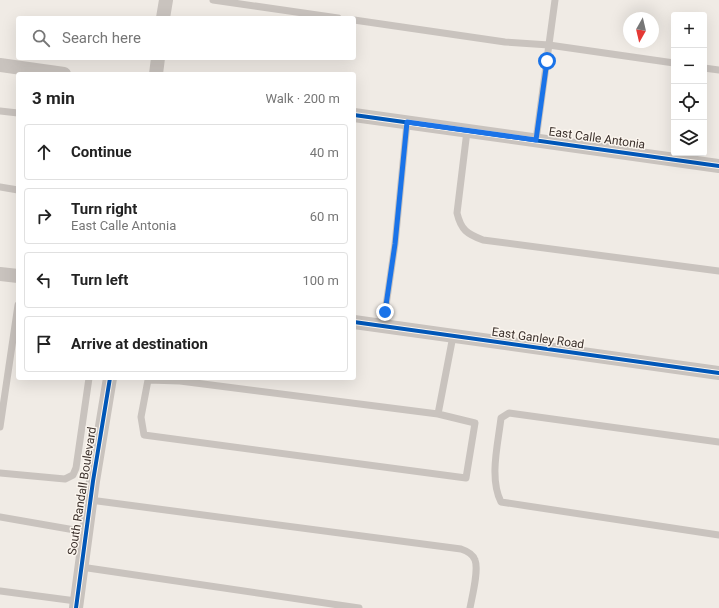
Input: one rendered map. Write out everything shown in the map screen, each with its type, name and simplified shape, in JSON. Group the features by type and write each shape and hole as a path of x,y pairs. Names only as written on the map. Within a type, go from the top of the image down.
{"street":[{"path":"163,16 166,0"},
{"path":"156,72 158,60"},
{"path":"0,65 50,72"},
{"name":"East Calle Antonia","path":"356,115 719,166"},
{"path":"0,274 16,276"},
{"name":"East Ganley Road","path":"356,322 719,373"},
{"name":"South Randall Boulevard","path":"76,605 90,500 110,380"}],"lane":[{"path":"213,0 324,16"},
{"path":"536,140 555,0"},
{"path":"356,20 504,42 549,46 671,63"},
{"path":"707,68 719,70"},
{"path":"0,111 16,113"},
{"path":"383,326 395,244 407,122"},
{"path":"467,131 457,213 459,223 465,231 472,236 483,240 719,271"},
{"path":"0,187 16,190"},
{"path":"0,427 16,319"},
{"path":"438,414 452,336"},
{"path":"0,473 65,479 73,475 76,468 89,380"},
{"path":"148,380 180,381 438,414 475,423 466,478 144,435 141,417 148,380"},
{"path":"719,442 509,413 501,418 494,479 497,495 501,502 719,535"},
{"path":"90,500 461,549 467,551 476,562 476,573 470,608"},
{"path":"0,517 86,532"},
{"path":"81,567 359,608"},
{"path":"0,591 76,605"}],"cycle path":[{"path":"356,115 719,166"},
{"path":"356,322 719,373"},
{"path":"76,608 93,481 110,380"}],"route":[{"path":"385,312 395,244 407,122 536,140 547,61"}]}
